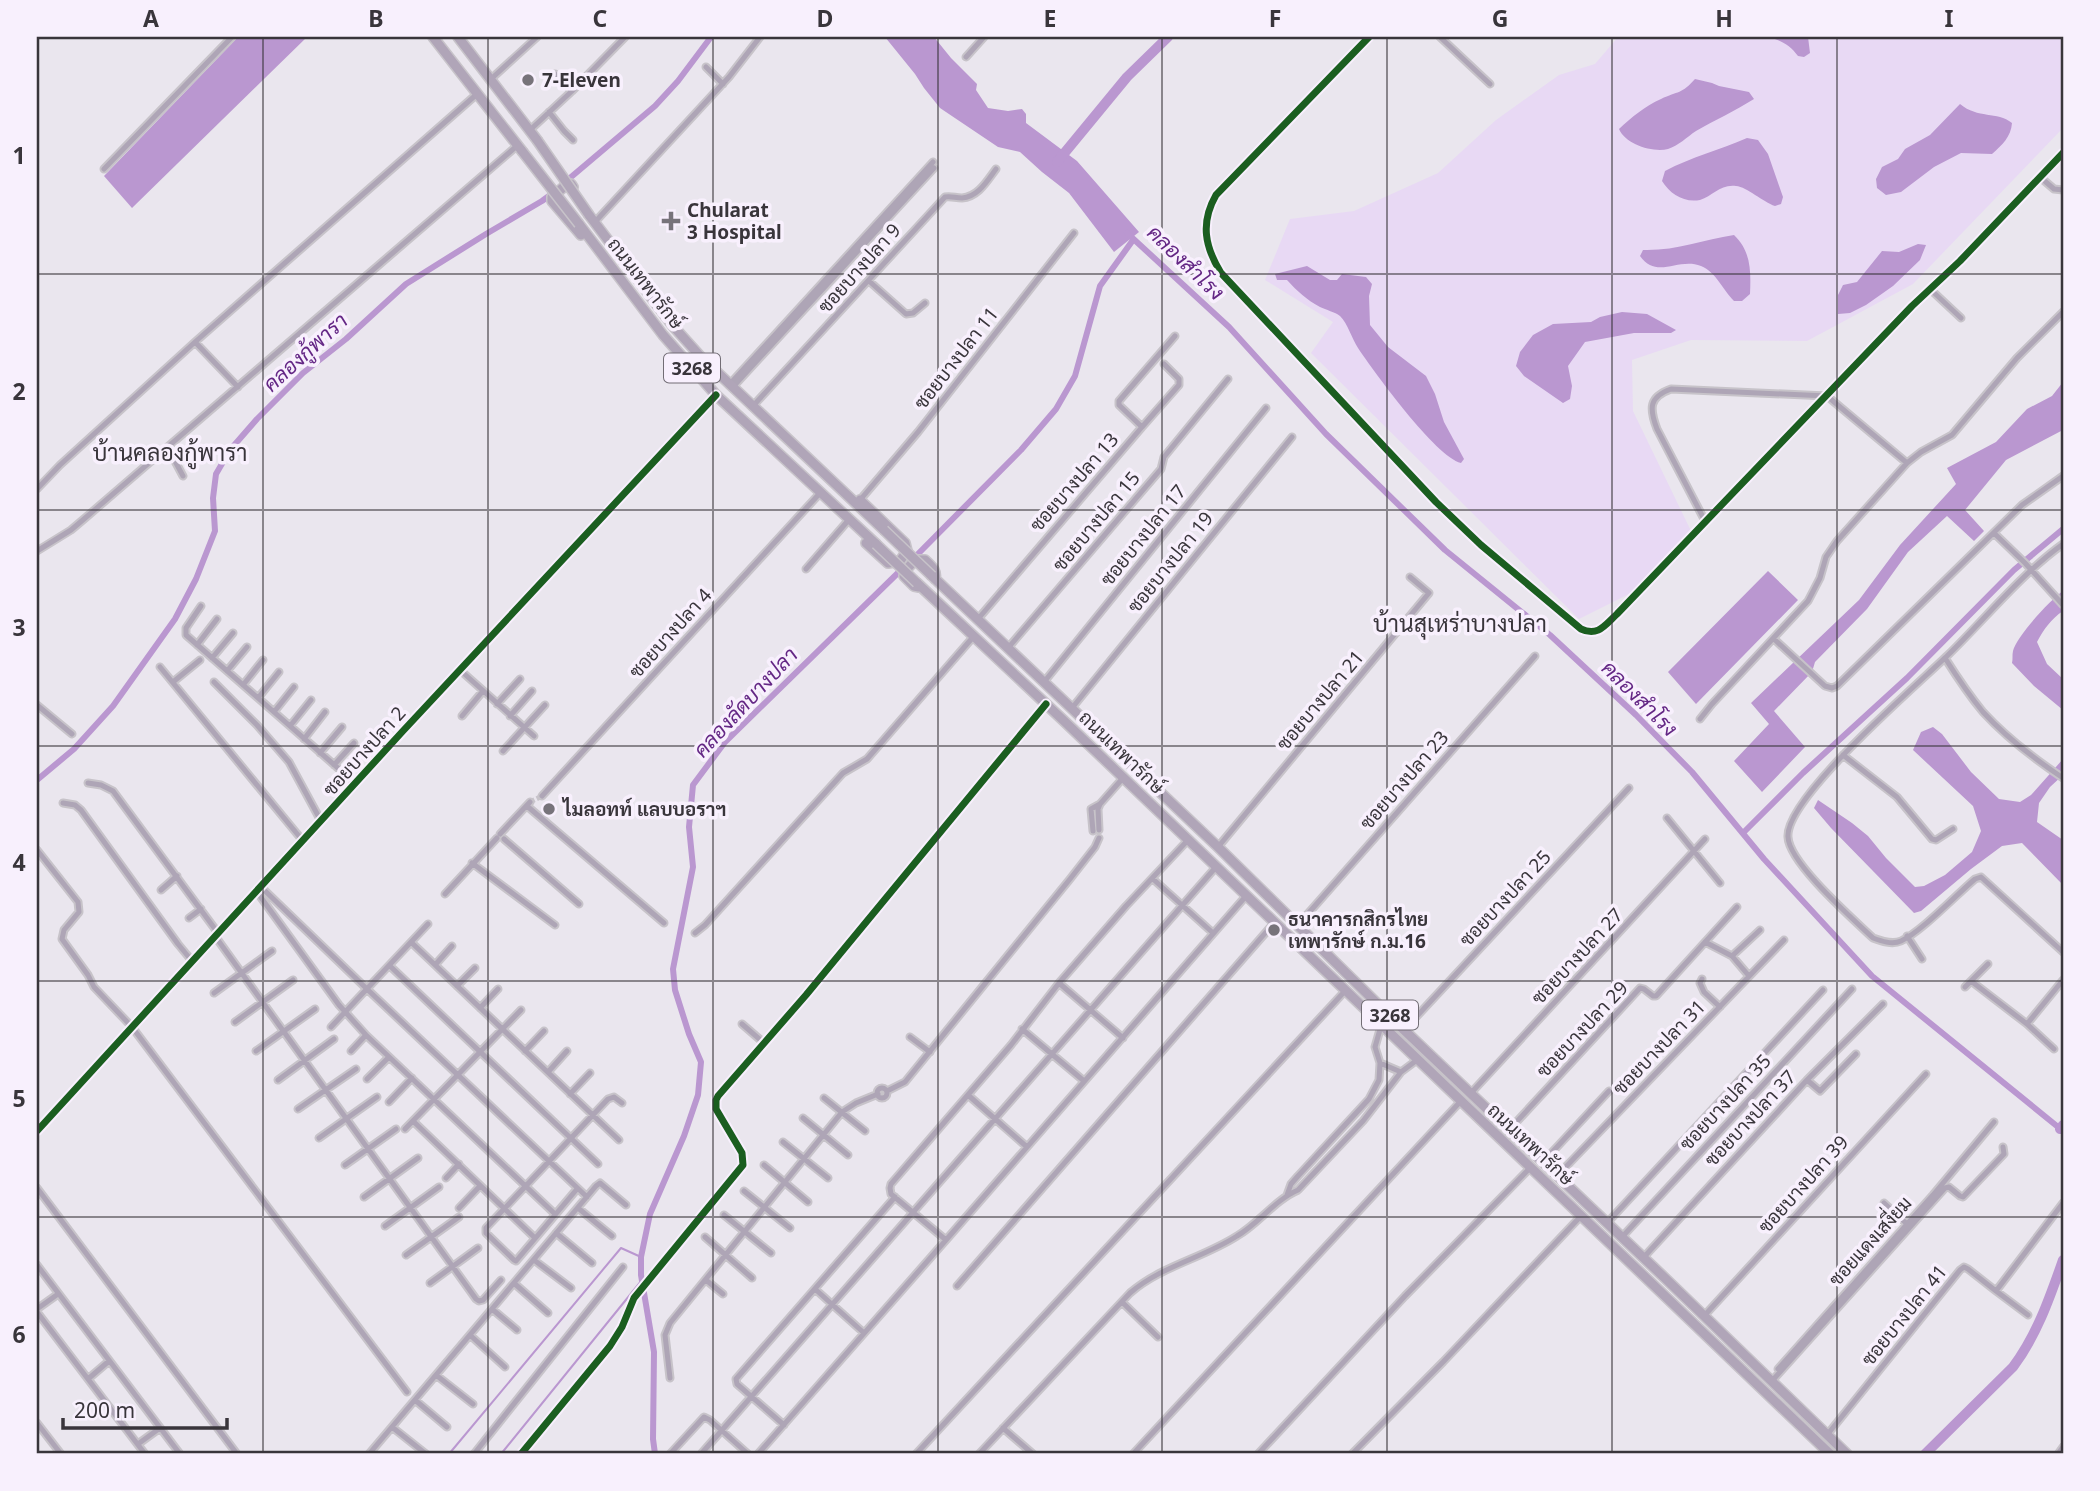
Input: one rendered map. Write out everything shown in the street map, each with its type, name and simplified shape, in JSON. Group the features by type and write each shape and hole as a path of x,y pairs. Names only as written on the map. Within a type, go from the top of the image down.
{"main road":[{"name":"ถนนเทพารักษ์","path":"433,37 663,335 716,394 974,635 1829,1454"},
{"name":"ถนนเทพารักษ์","path":"458,37 537,139 592,219 673,326 731,386 1218,847 1404,1030 1847,1454"},
{"path":"587,236 581,236 552,201 552,197 570,184 592,214 592,219"},
{"path":"822,493 846,523 888,563 896,563 905,555 908,547 905,543 860,500 830,479"},
{"path":"919,585 914,586 904,576 915,560 925,560 936,574 934,578"},
{"path":"1482,1122 1491,1112"}],"street":[{"path":"104,169 232,37"},
{"path":"491,79 537,37"},
{"path":"530,130 625,37"},
{"path":"592,219 723,84 761,37"},
{"path":"966,57 984,37"},
{"path":"1369,37 1216,195 1206,225 1206,240 1211,258 1221,273 1436,502 1481,545 1589,633 1598,632 1625,606 2063,153"},
{"path":"1440,37 1490,84"},
{"path":"706,67 723,84"},
{"path":"555,74 572,91"},
{"path":"37,489 195,342 478,94"},
{"path":"549,112 573,140"},
{"path":"37,551 71,530 520,148"},
{"path":"731,386 933,165"},
{"name":"ซอยบางปลา 9","path":"752,407 945,197 962,198 974,195 996,169"},
{"path":"2040,177 2054,189 2063,190"},
{"name":"ซอยบางปลา 11","path":"860,500 918,432 1074,233"},
{"path":"869,281 905,314 913,313 925,303"},
{"path":"1930,289 1961,318"},
{"path":"1700,719 1808,601 1815,591 1826,557 1837,541 1907,463 1952,435 2017,358 2063,312"},
{"name":"ซอยบางปลา 13","path":"978,619 1142,427 1119,405 1119,401 1175,335"},
{"path":"195,342 238,387"},
{"path":"1142,427 1179,384 1179,379 1164,364"},
{"name":"ซอยบางปลา 15","path":"1008,648 1161,469 1164,457 1228,379"},
{"path":"1705,521 1651,414 1652,403 1659,393 1671,388 1827,396 1907,463"},
{"name":"ซอยบางปลา 2","path":"37,1131 716,394"},
{"name":"ซอยบางปลา 17","path":"1044,681 1266,408"},
{"name":"ซอยบางปลา 19","path":"1072,708 1292,437"},
{"path":"168,448 183,476"},
{"path":"1773,639 1825,685 1832,688 1837,686 2022,505 2063,476"},
{"name":"ซอยบางปลา 4","path":"542,796 822,493"},
{"path":"806,569 846,523"},
{"path":"1995,534 2025,562 2063,605"},
{"path":"2063,544 2032,570 1843,755 1798,809 1787,837 1809,875 1873,938 1894,942 1908,936 1975,879 1981,877 2063,951"},
{"name":"ซอยบางปลา 21","path":"1218,847 1429,593 1410,577"},
{"path":"201,606 185,632 186,635 355,783"},
{"path":"197,645 217,619"},
{"path":"212,658 233,633"},
{"path":"695,933 715,915 843,773 867,759 974,635"},
{"path":"227,671 247,647"},
{"name":"ซอยบางปลา 23","path":"1298,925 1535,656"},
{"path":"1945,658 1984,713 2063,778"},
{"path":"173,682 200,660"},
{"path":"243,685 263,660"},
{"path":"160,667 303,841"},
{"path":"460,670 534,736"},
{"path":"258,698 279,672"},
{"path":"497,704 520,679"},
{"path":"214,682 289,762 321,821"},
{"path":"274,712 294,687"},
{"path":"461,716 483,691"},
{"path":"510,716 532,691"},
{"path":"290,726 311,700"},
{"path":"521,1454 611,1346 634,1298 743,1165 742,1153 716,1109 716,1100 1046,704"},
{"path":"37,705 72,734"},
{"path":"503,751 545,705"},
{"path":"304,738 325,712"},
{"path":"320,753 342,727"},
{"path":"334,765 354,743"},
{"path":"1843,755 1896,797 1933,839 1941,839 1953,830"},
{"path":"1095,827 1091,809 1100,804 1124,778"},
{"path":"88,783 102,785 113,791 177,876 242,973 476,1299 483,1300 501,1280"},
{"name":"ซอยบางปลา 25","path":"1404,1030 1629,788"},
{"path":"63,803 81,810 192,961"},
{"path":"445,894 529,804 664,923"},
{"path":"1667,818 1720,883"},
{"path":"500,837 579,904"},
{"path":"670,1378 666,1330 842,1112 877,1094 885,1097 887,1091 905,1082 1094,847 1096,838"},
{"name":"ซอยบางปลา 27","path":"1471,1093 1705,839"},
{"path":"946,1240 895,1197 890,1191 891,1184 1059,983 1188,840"},
{"path":"37,850 79,905 77,915 62,933 63,942 94,987 132,1027 407,1392"},
{"path":"472,863 555,925"},
{"path":"701,1454 1216,867"},
{"path":"161,890 177,876"},
{"path":"1153,879 1213,933"},
{"path":"259,889 275,900 548,1163 587,1197"},
{"path":"259,889 268,907 345,1012 555,1214"},
{"path":"758,1454 1246,896"},
{"path":"268,907 275,900"},
{"name":"ซอยบางปลา 29","path":"1509,1130 1640,988 1656,996 1737,906"},
{"path":"189,918 201,909"},
{"path":"957,1286 1274,923"},
{"path":"331,1027 428,924"},
{"path":"1732,956 1760,930"},
{"path":"1908,936 1922,959"},
{"name":"ซอยบางปลา 31","path":"1557,1176 1784,940"},
{"path":"1705,942 1732,956 1749,976"},
{"path":"412,943 619,1140"},
{"path":"435,965 452,946"},
{"path":"214,993 272,951"},
{"path":"1965,987 1988,964"},
{"path":"390,966 598,1164"},
{"path":"457,986 475,968"},
{"path":"1702,979 1701,988 1720,1007"},
{"path":"235,1022 293,980"},
{"path":"2027,1024 2063,980"},
{"path":"1971,981 2027,1024 2054,1049"},
{"path":"1059,983 1123,1038"},
{"path":"480,1008 498,989"},
{"name":"ซอยบางปลา 35","path":"1622,1237 1852,989"},
{"path":"1608,1223 1823,990"},
{"path":"916,1454 1345,991"},
{"name":"ซอยบางปลา 37","path":"1644,1257 1807,1080 1883,1004"},
{"path":"256,1051 315,1009"},
{"path":"405,1129 521,1010"},
{"path":"742,1024 764,1043"},
{"path":"979,1454 1141,1283 1235,1238 1258,1222 1287,1195 1298,1176 1361,1109 1378,1080 1380,1063 1375,1047 1381,1026"},
{"path":"1022,1029 1084,1081"},
{"path":"525,1051 544,1031"},
{"path":"351,1051 366,1035"},
{"path":"910,1037 930,1052"},
{"path":"278,1080 334,1039"},
{"path":"548,1072 567,1051"},
{"path":"1807,1080 1820,1091 1856,1054"},
{"path":"367,1079 389,1057"},
{"path":"1287,1195 1298,1190 1314,1174 1363,1121 1401,1072 1417,1060"},
{"path":"1380,1063 1401,1072"},
{"path":"298,1109 356,1069"},
{"path":"570,1094 590,1073"},
{"name":"ซอยบางปลา 39","path":"1704,1316 1926,1074"},
{"path":"389,1102 412,1078"},
{"path":"1378,1080 1390,1085"},
{"path":"1543,1162 1609,1091"},
{"path":"968,1095 1027,1147"},
{"path":"319,1138 377,1097"},
{"path":"577,1189 517,1259 514,1260 486,1233 486,1228 503,1208 611,1097 622,1102"},
{"path":"824,1098 865,1131"},
{"path":"1133,1454 1460,1102"},
{"path":"803,1118 848,1154"},
{"path":"413,1121 535,1238"},
{"name":"ซอยแดงเสงี่ยม","path":"1770,1380 1994,1122"},
{"path":"345,1165 396,1129"},
{"path":"783,1142 828,1178"},
{"path":"1770,1380 1945,1188 1949,1187 1963,1197 2004,1154 2003,1147"},
{"path":"364,1197 418,1158"},
{"path":"446,1178 459,1164"},
{"path":"764,1166 808,1202"},
{"path":"1258,1454 1405,1296 1530,1168"},
{"path":"370,1454 600,1184 626,1205"},
{"path":"459,1208 480,1186"},
{"path":"385,1226 439,1187"},
{"path":"37,1188 237,1454"},
{"path":"744,1191 790,1228"},
{"path":"784,1425 737,1384 736,1379 895,1197"},
{"path":"1884,1203 1907,1224"},
{"path":"2028,1315 1996,1291 2063,1203"},
{"path":"578,1208 612,1236"},
{"path":"724,1214 771,1253"},
{"path":"1352,1454 1581,1216"},
{"path":"406,1255 459,1217"},
{"path":"556,1233 592,1263"},
{"path":"705,1237 752,1278"},
{"path":"430,1283 478,1248"},
{"path":"534,1260 571,1288"},
{"path":"37,1265 180,1454"},
{"path":"474,1454 623,1267"},
{"name":"ซอยบางปลา 41","path":"1827,1435 1960,1270 1964,1267 1968,1269 1996,1291"},
{"path":"706,1280 723,1294"},
{"path":"514,1284 548,1313"},
{"path":"815,1289 864,1333"},
{"path":"58,1294 37,1310 145,1454"},
{"path":"1122,1302 1158,1337"},
{"path":"492,1309 517,1330"},
{"path":"470,1335 505,1367"},
{"path":"88,1379 109,1361"},
{"path":"436,1375 473,1404"},
{"path":"415,1400 447,1427"},
{"path":"670,1454 701,1418 707,1418 748,1454"},
{"path":"37,1423 61,1454"},
{"path":"392,1427 425,1454"},
{"path":"138,1444 160,1428"},
{"path":"1003,1428 1033,1454"},
{"path":"2058,1454 2063,1447"}],"shaded area":[{"path":"238,37 307,37 132,208 104,176"},
{"path":"885,37 934,37 977,84 976,90 988,108 1008,111 1022,109 1026,114 1026,123 1077,161 1139,232 1114,252 1069,193 1020,152 998,147 940,108"},
{"path":"1618,37 2063,37 2063,128 1913,284 1807,341 1691,340 1632,360 1633,411 1691,531 1639,589 1579,619 1311,353 1333,322 1265,280 1290,219 1354,211 1438,173 1496,120 1559,75 1595,64"},
{"path":"1769,37 1808,37 1810,53 1804,57 1798,56 1785,44"},
{"path":"1695,79 1749,92 1754,99 1668,149 1655,150 1640,146 1622,134 1619,129 1639,112 1683,90"},
{"path":"1960,104 1974,112 2000,117 2012,123 2008,137 1992,154 1961,153 1934,167 1901,192 1886,195 1877,188 1876,179 1882,167 1898,159 1905,149 1930,135"},
{"path":"1747,138 1758,140 1768,154 1783,197 1781,204 1775,206 1736,186 1721,188 1700,200 1688,200 1673,194 1662,181 1665,171"},
{"path":"1734,235 1744,248 1750,269 1750,294 1742,301 1734,301 1715,277 1701,266 1653,266 1640,256 1643,250 1678,247"},
{"path":"1918,244 1926,245 1920,260 1893,286 1866,305 1850,313 1838,314 1838,295 1843,285 1857,282 1882,251 1899,252"},
{"path":"1307,266 1330,280 1337,280 1342,274 1366,277 1372,284 1369,296 1370,325 1388,347 1426,376 1444,422 1464,459 1461,463 1437,446 1406,412 1358,348 1340,316 1311,301 1287,280 1277,280 1275,274"},
{"path":"1622,312 1647,314 1676,330 1671,333 1634,333 1585,342 1568,366 1572,386 1570,399 1563,403 1524,376 1516,366 1520,352 1533,335 1553,324 1591,322"},
{"path":"2063,382 2063,430 2006,460 1965,510 1984,531 1974,541 1947,516 1908,552 1867,609 1815,662 1812,672 1774,711 1805,747 1762,792 1734,761 1769,724 1751,703 1859,600 1900,545 1956,484 1947,468 1996,442 2027,409 2052,396"},
{"path":"1768,571 1798,600 1696,704 1668,672"},
{"path":"2063,591 2063,611 2048,625 2037,642 2047,664 2063,679 2063,710 2012,663 2013,651 2020,637"},
{"path":"1933,727 1942,734 1971,772 1999,799 2020,802 2031,795 2063,759 2063,775 2039,803 2037,822 2063,840 2063,885 2022,843 2002,846 1921,911 1914,913 1814,808 1818,800 1852,823 1868,836 1915,887 1924,886 1945,875 1972,852 1981,831 1973,806 1913,750 1921,732"}],"waterway":[{"name":"คลองกู้พารา","path":"564,183 655,106 678,81 711,37"},
{"path":"1057,162 1127,77 1168,37"},
{"name":"คลองกู้พารา","path":"37,780 74,749 113,706 175,619 196,579 215,531 213,498 216,474 230,450 257,419 303,373 346,339 406,284 553,193"},
{"name":"คลองสำโรง","path":"1127,233 1229,327 1326,434 1445,550 1550,635 1636,715 1692,772 1764,859 1872,976 2063,1131"},
{"name":"คลองลัดบางปลา","path":"912,560 1021,450 1056,409 1075,376 1100,286 1133,240"},
{"path":"1743,833 1803,773 1907,678 2014,570 2063,529"},
{"name":"คลองลัดบางปลา","path":"655,1454 654,1352 641,1275 641,1257 650,1214 684,1136 698,1095 701,1062 675,990 673,969 693,867 689,827 693,785 725,742 904,567"},
{"name":"คลองสำโรง","path":"2060,1129 2063,1125"},
{"path":"449,1454 621,1248 641,1257"},
{"path":"1925,1454 2022,1355 2048,1302 2063,1260"},
{"path":"501,1454 642,1280"}],"tunnel":[{"path":"530,802 542,796"}],"cycle path":[{"path":"1369,37 1216,195 1206,225 1211,254 1221,273 1436,502 1481,545 1581,629 1592,632 1601,629 1617,614 1912,306 1960,261 2063,153"},
{"path":"37,1131 402,732 716,395"},
{"path":"521,1454 610,1346 622,1327 634,1298 743,1165 742,1153 716,1109 718,1096 806,995 1046,704"}],"place":[{"name":"7-Eleven","path":"528,80"},
{"name":"Chularat 3 Hospital","path":"671,221"},
{"name":"ไมลอทท์ แลบบอราฯ","path":"549,809"},
{"name":"ธนาคารกสิกรไทย เทพารักษ์ ก.ม.16","path":"1274,930"}],"district":[{"name":"บ้านคลองกู้พารา","path":"170,452"},
{"name":"บ้านสุเหร่าบางปลา","path":"1460,623"}]}
